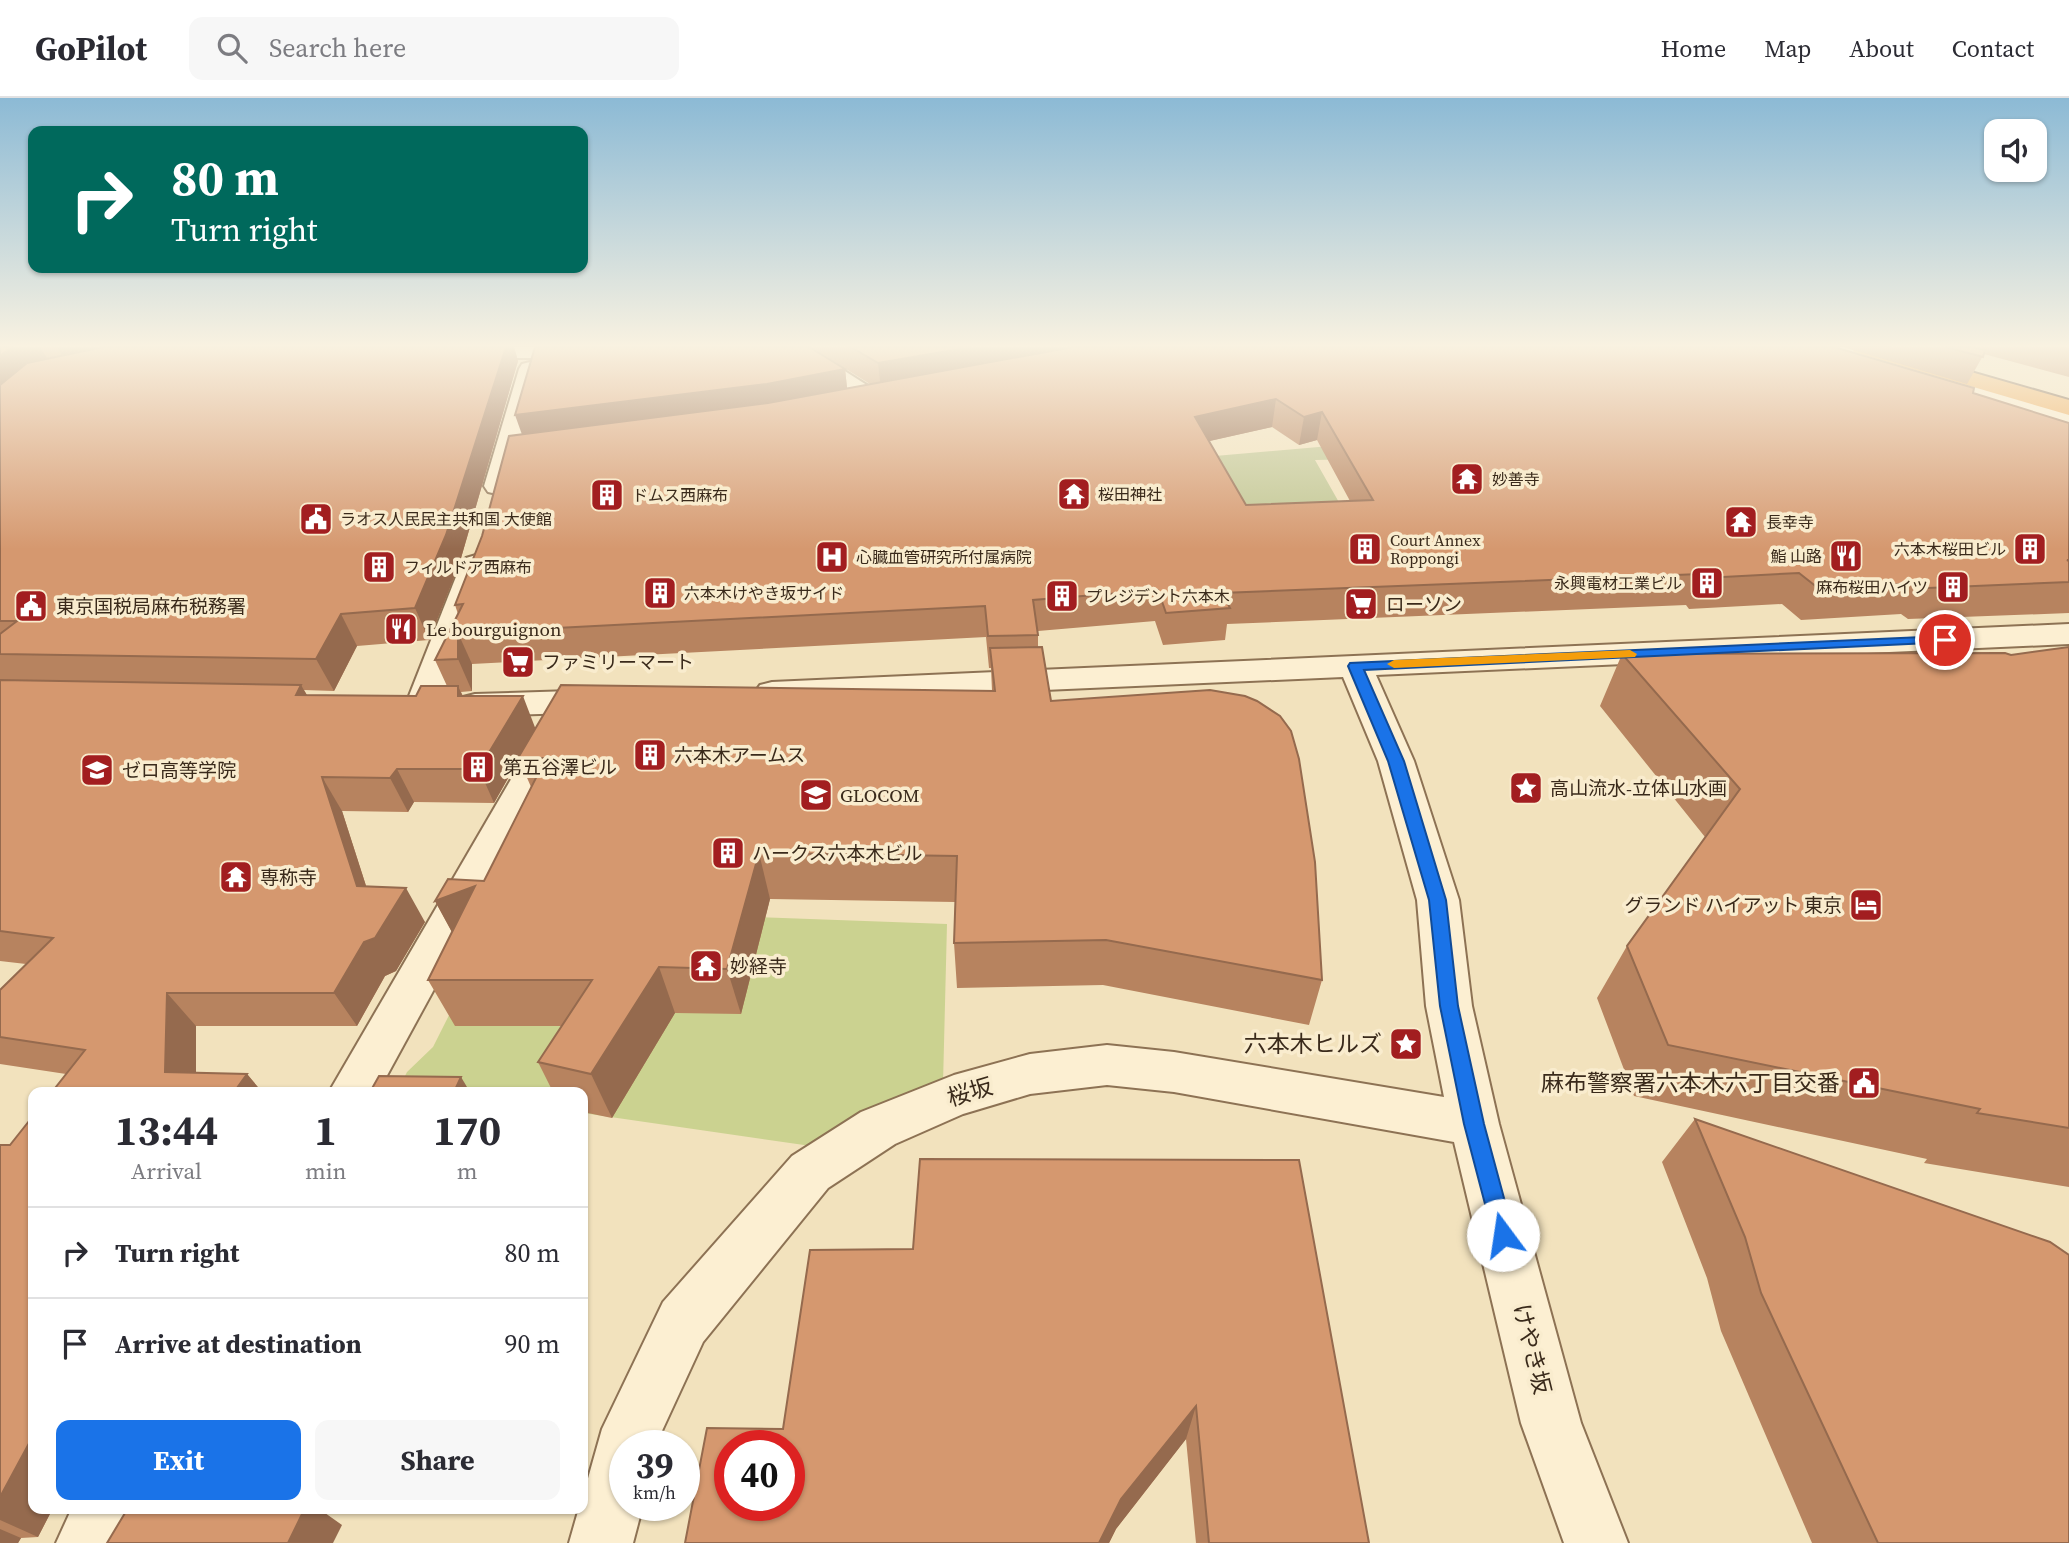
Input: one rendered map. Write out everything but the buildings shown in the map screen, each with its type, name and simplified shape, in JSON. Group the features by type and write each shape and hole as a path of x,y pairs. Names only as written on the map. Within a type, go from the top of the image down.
{"highway":[{"path":"2034,414 2069,425"}],"street":[{"path":"422,706 475,566 485,530 517,455 524,414"},
{"path":"2000,414 2069,439"},
{"path":"736,694 2069,634"},
{"name":"けやき坂","path":"1355,666 1396,761 1438,900 1449,1006 1474,1124 1551,1423 1596,1543"},
{"path":"388,705 572,703 640,699"},
{"path":"356,1087 410,996 572,703"},
{"name":"桜坂","path":"632,1430 683,1322 810,1172 878,1128 954,1096 1030,1074 1107,1065 1174,1072 1474,1124"},
{"path":"88,1543 105,1514"},
{"path":"601,1543 609,1514"}],"green space":[{"path":"1387,441 1362,459 1315,460 1353,527 1249,536 1215,456"},
{"path":"503,908 947,924 943,1084 811,1146 588,1114 588,1087 400,1087 407,1072 433,1047"}],"slow traffic":[{"path":"1394,664 1630,654"}],"place":[{"name":"妙善寺","path":"1467,479"},
{"name":"桜田神社","path":"1074,494"},
{"name":"ドムス西麻布","path":"607,495"},
{"name":"ラオス人民民主共和国 大使館","path":"316,519"},
{"name":"長幸寺","path":"1741,522"},
{"name":"Court Annex Roppongi","path":"1365,549"},
{"name":"六本木桜田ビル","path":"2030,549"},
{"name":"鮨 山路","path":"1846,556"},
{"name":"心臓血管研究所付属病院","path":"832,557"},
{"name":"フィルドア西麻布","path":"379,567"},
{"name":"永興電材工業ビル","path":"1707,583"},
{"name":"麻布桜田ハイツ","path":"1953,587"},
{"name":"六本木けやき坂サイド","path":"660,593"},
{"name":"プレジデント六本木","path":"1062,596"},
{"name":"ローソン","path":"1361,604"},
{"name":"東京国税局麻布税務署","path":"31,606"},
{"name":"Le bourguignon","path":"401,629"},
{"name":"ファミリーマート","path":"518,662"},
{"name":"六本木アームス","path":"650,755"},
{"name":"第五谷澤ビル","path":"478,767"},
{"name":"ゼロ高等学院","path":"97,770"},
{"name":"高山流水-立体山水画","path":"1526,788"},
{"name":"GLOCOM","path":"816,795"},
{"name":"ハークス六本木ビル","path":"728,853"},
{"name":"専称寺","path":"236,877"},
{"name":"グランド ハイアット 東京","path":"1866,905"},
{"name":"妙経寺","path":"706,966"},
{"name":"六本木ヒルズ","path":"1406,1044"},
{"name":"麻布警察署六本木六丁目交番","path":"1864,1083"}],"route":[{"path":"1503,1235 1474,1124 1449,1006 1438,900 1396,761 1355,666 1945,640"}]}
